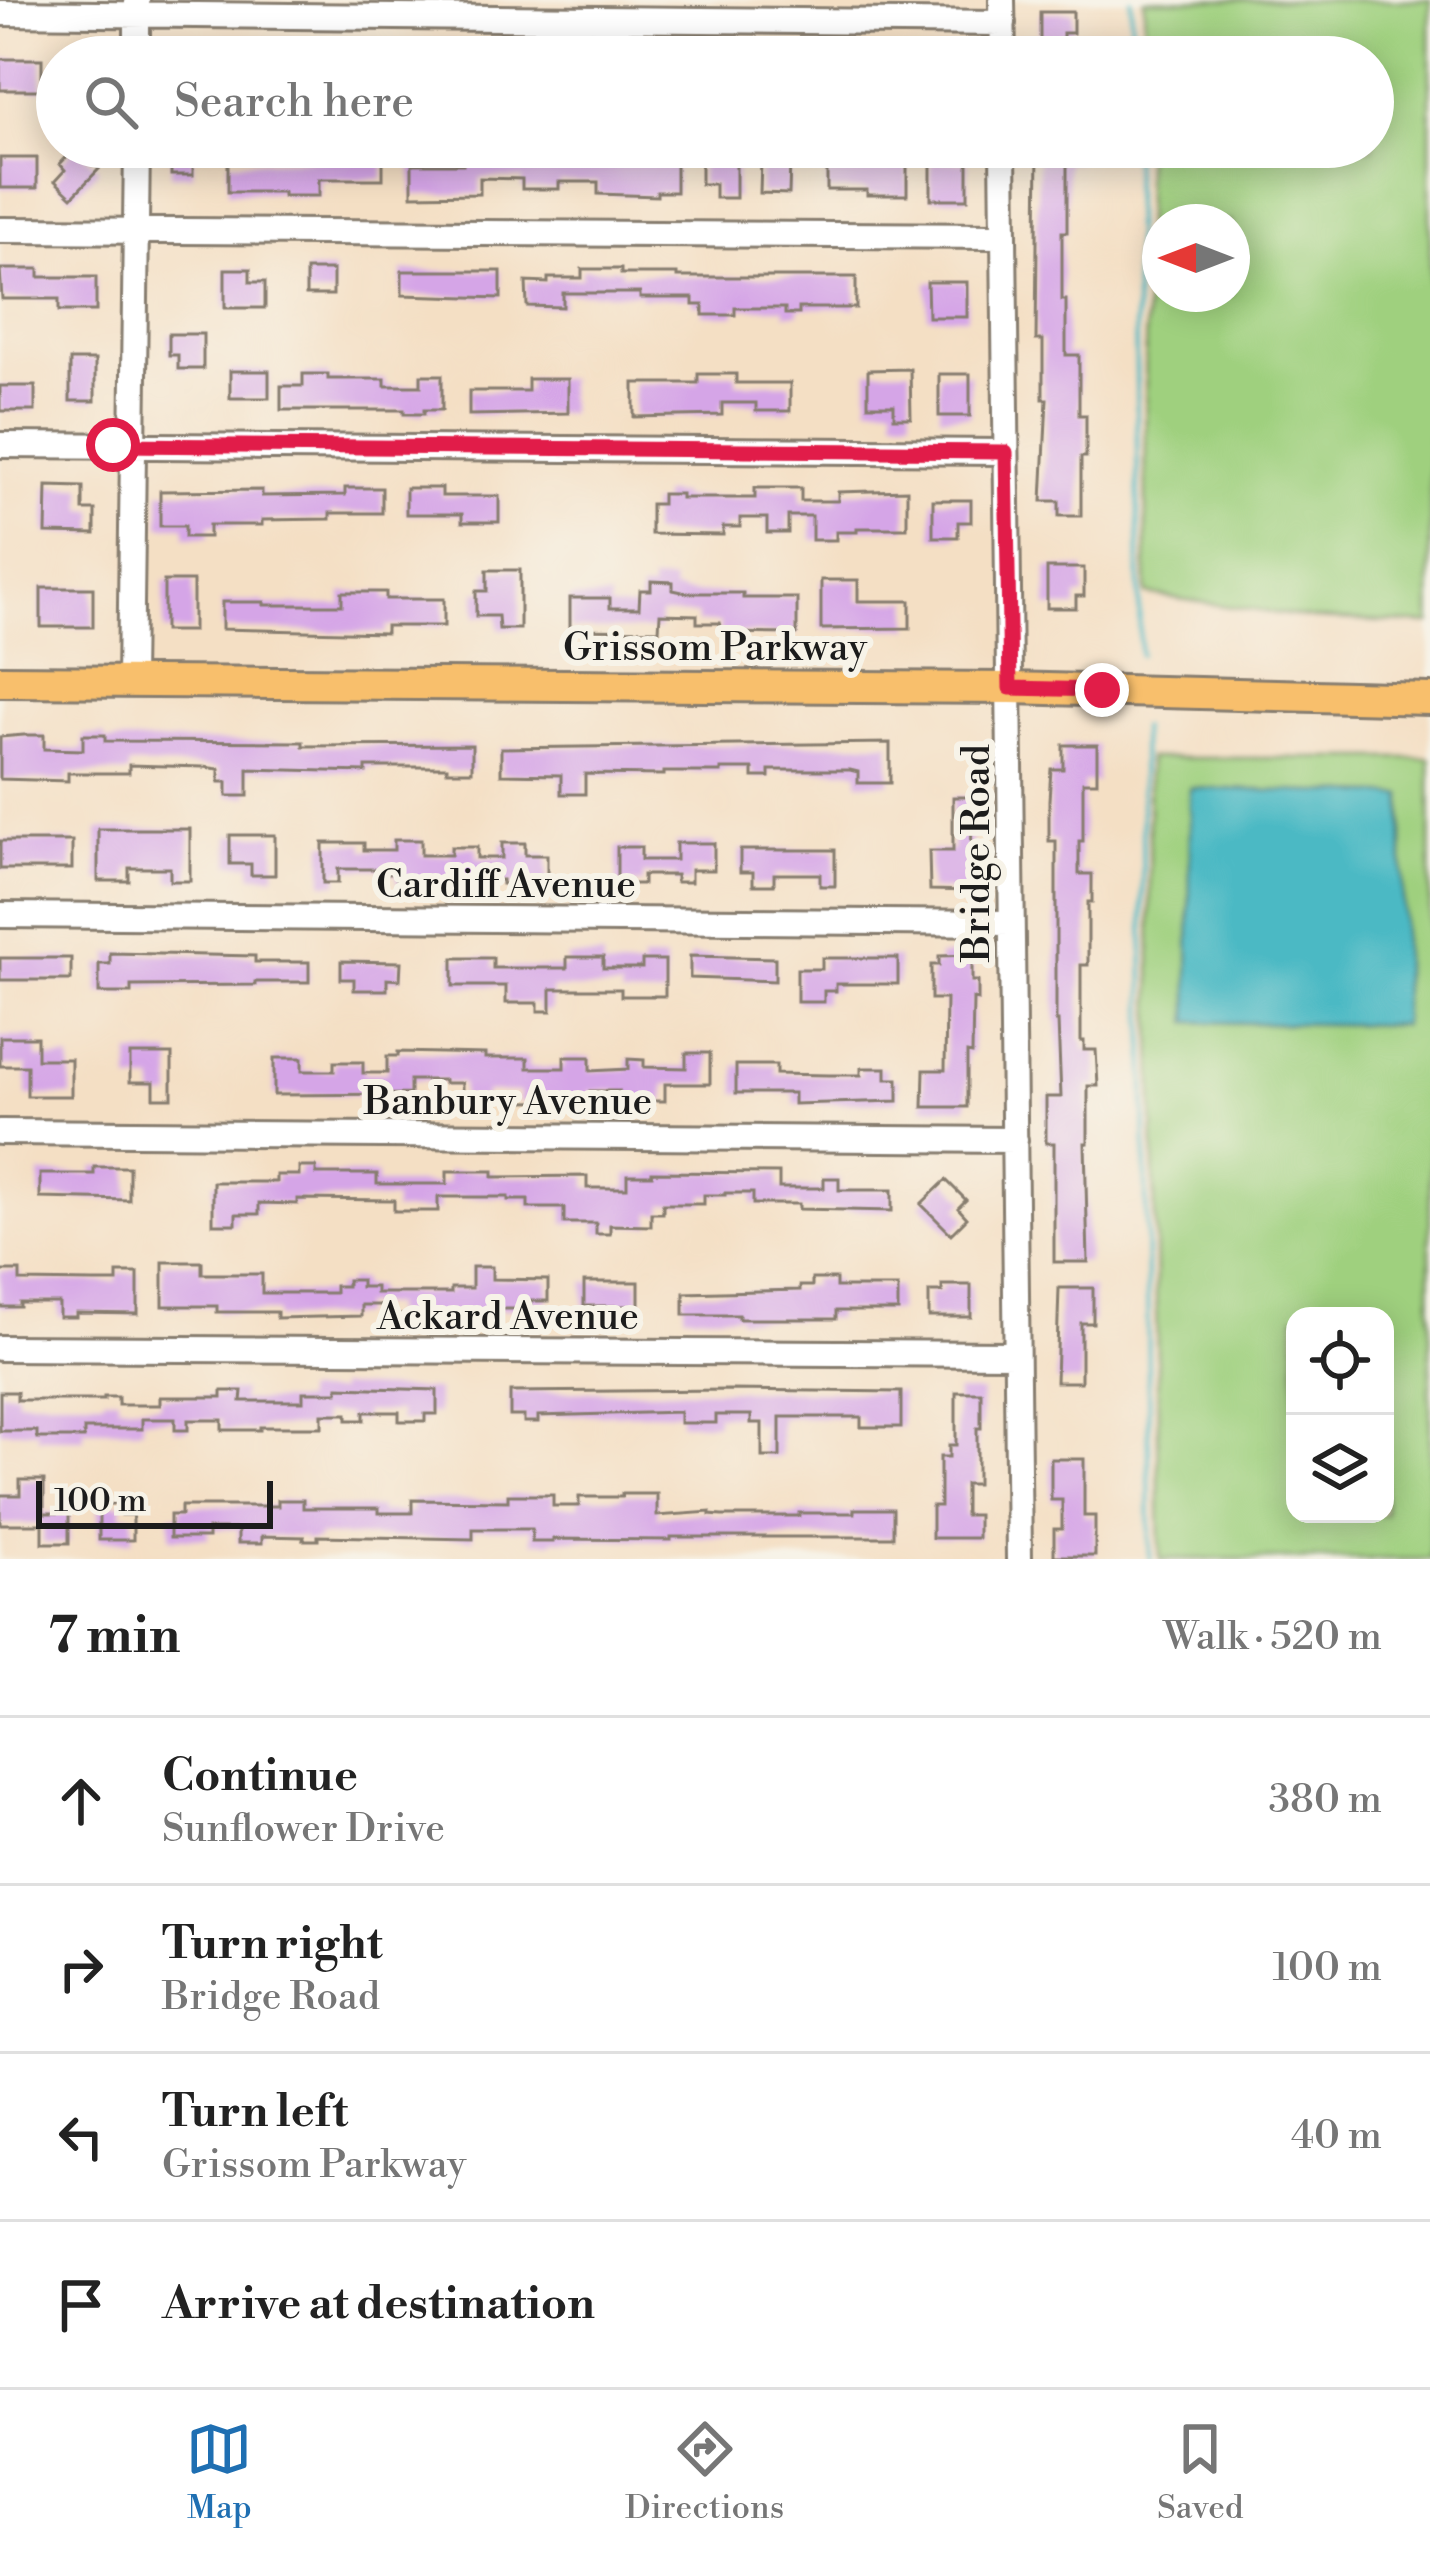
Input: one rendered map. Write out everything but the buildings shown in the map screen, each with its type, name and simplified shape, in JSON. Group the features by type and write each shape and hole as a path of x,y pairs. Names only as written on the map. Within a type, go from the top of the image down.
{"main road":[{"name":"Grissom Parkway","path":"0,681 1010,688 1430,699"}],"street":[{"path":"0,13 138,7 1002,11"},
{"path":"130,681 137,168"},
{"name":"Bridge Road","path":"1003,168 1019,1559"},
{"path":"0,230 1003,236"},
{"path":"0,445 1006,452"},
{"name":"Cardiff Avenue","path":"0,915 1011,923"},
{"name":"Banbury Avenue","path":"0,1132 1015,1139"},
{"name":"Ackard Avenue","path":"0,1348 1016,1354"}],"green space":[{"path":"1144,0 1430,0 1430,624 1314,619 1146,594 1145,312 1250,312 1250,204 1145,204 1145,168 1394,168 1394,36 1145,36"},
{"path":"1148,758 1430,758 1430,1559 1160,1559"}],"water":[{"path":"1190,788 1403,795 1403,1025 1189,1022"}],"waterway":[{"path":"1131,0 1132,36"},
{"path":"1133,168 1140,655"},
{"path":"1141,727 1150,1559"}],"route":[{"path":"113,445 1006,452 1010,688 1102,690"}]}
